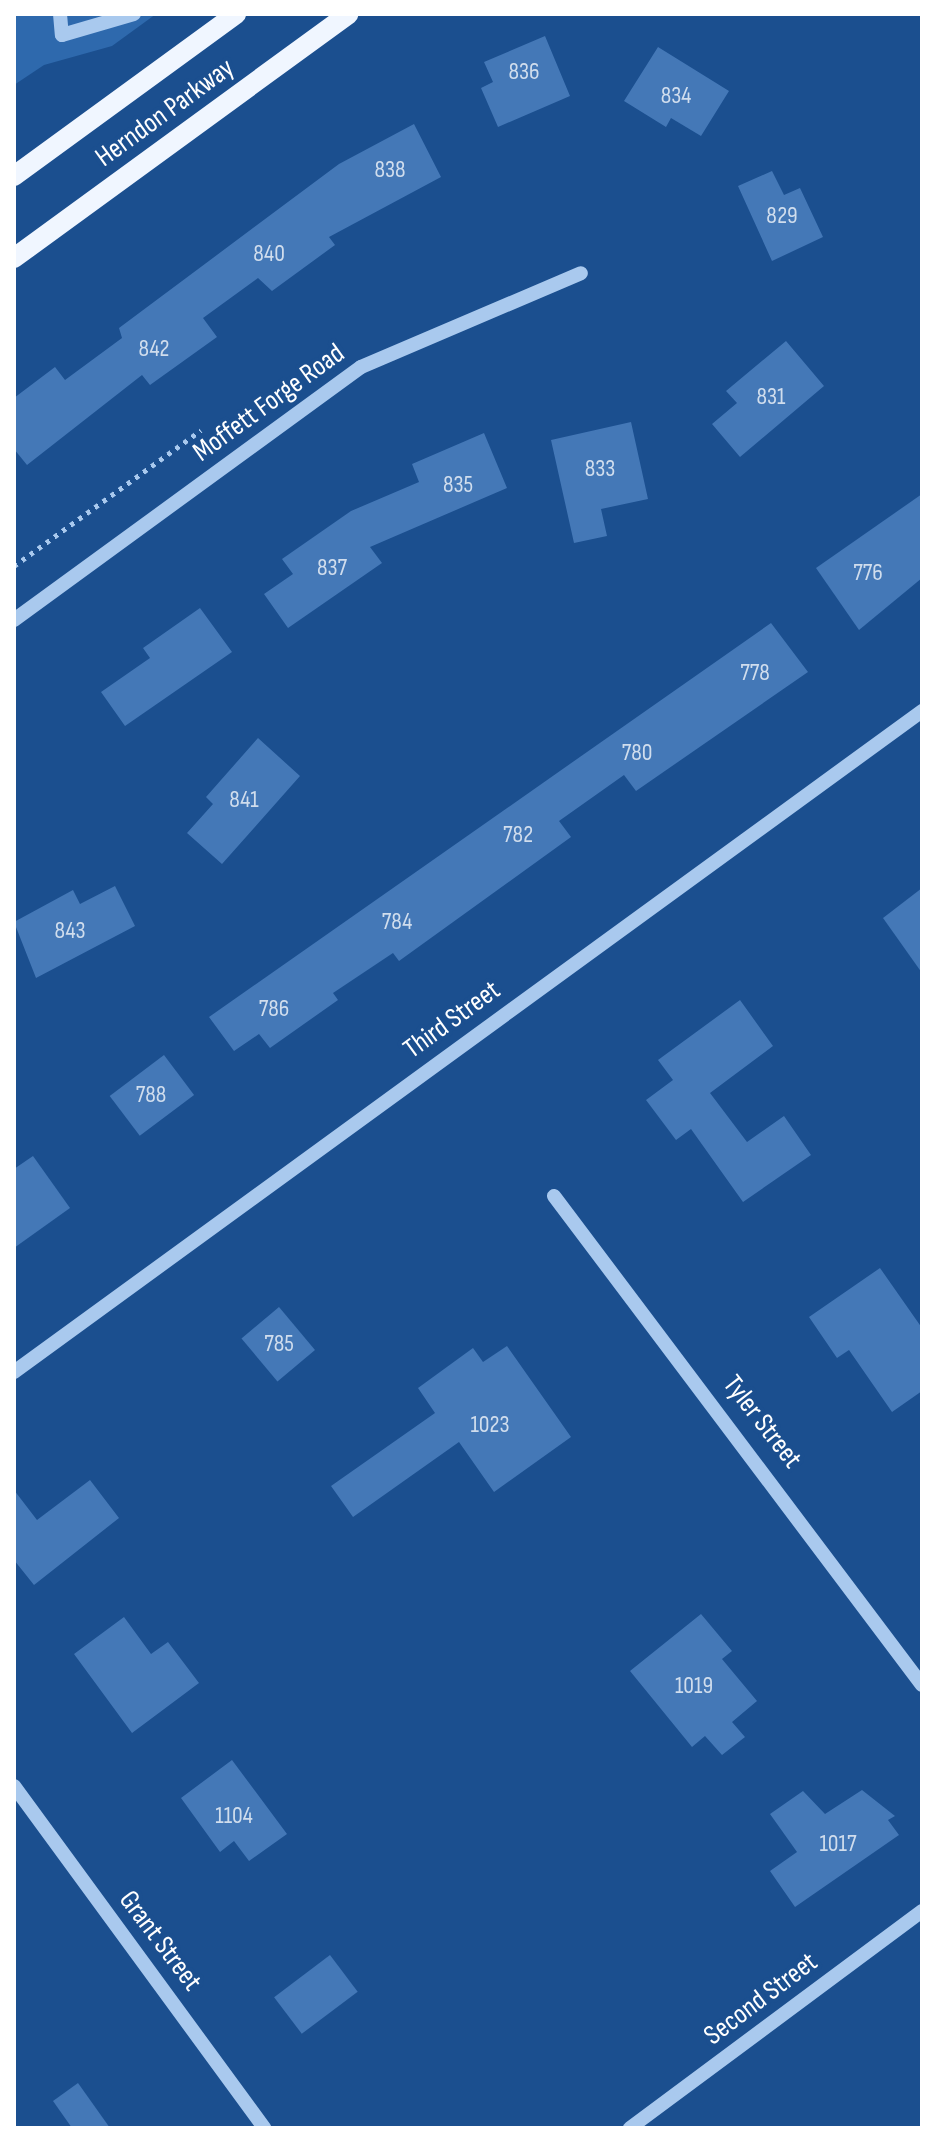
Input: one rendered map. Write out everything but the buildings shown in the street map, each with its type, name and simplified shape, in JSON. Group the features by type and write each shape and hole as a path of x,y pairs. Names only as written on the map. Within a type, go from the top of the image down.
{"main road":[{"name":"Herndon Parkway","path":"14,176 236,14"},
{"name":"Herndon Parkway","path":"14,258 349,14"}],"street":[{"path":"60,14 62,35 134,14"},
{"name":"Moffett Forge Road","path":"14,620 361,367 581,273"},
{"name":"Third Street","path":"14,1372 922,711"},
{"name":"Tyler Street","path":"554,1196 922,1685"},
{"name":"Grant Street","path":"14,1786 264,2128"},
{"name":"Second Street","path":"630,2128 922,1911"}],"path":[{"path":"14,566 201,430"}],"shaded area":[{"path":"14,14 156,14 112,46 44,65 14,85"}]}
